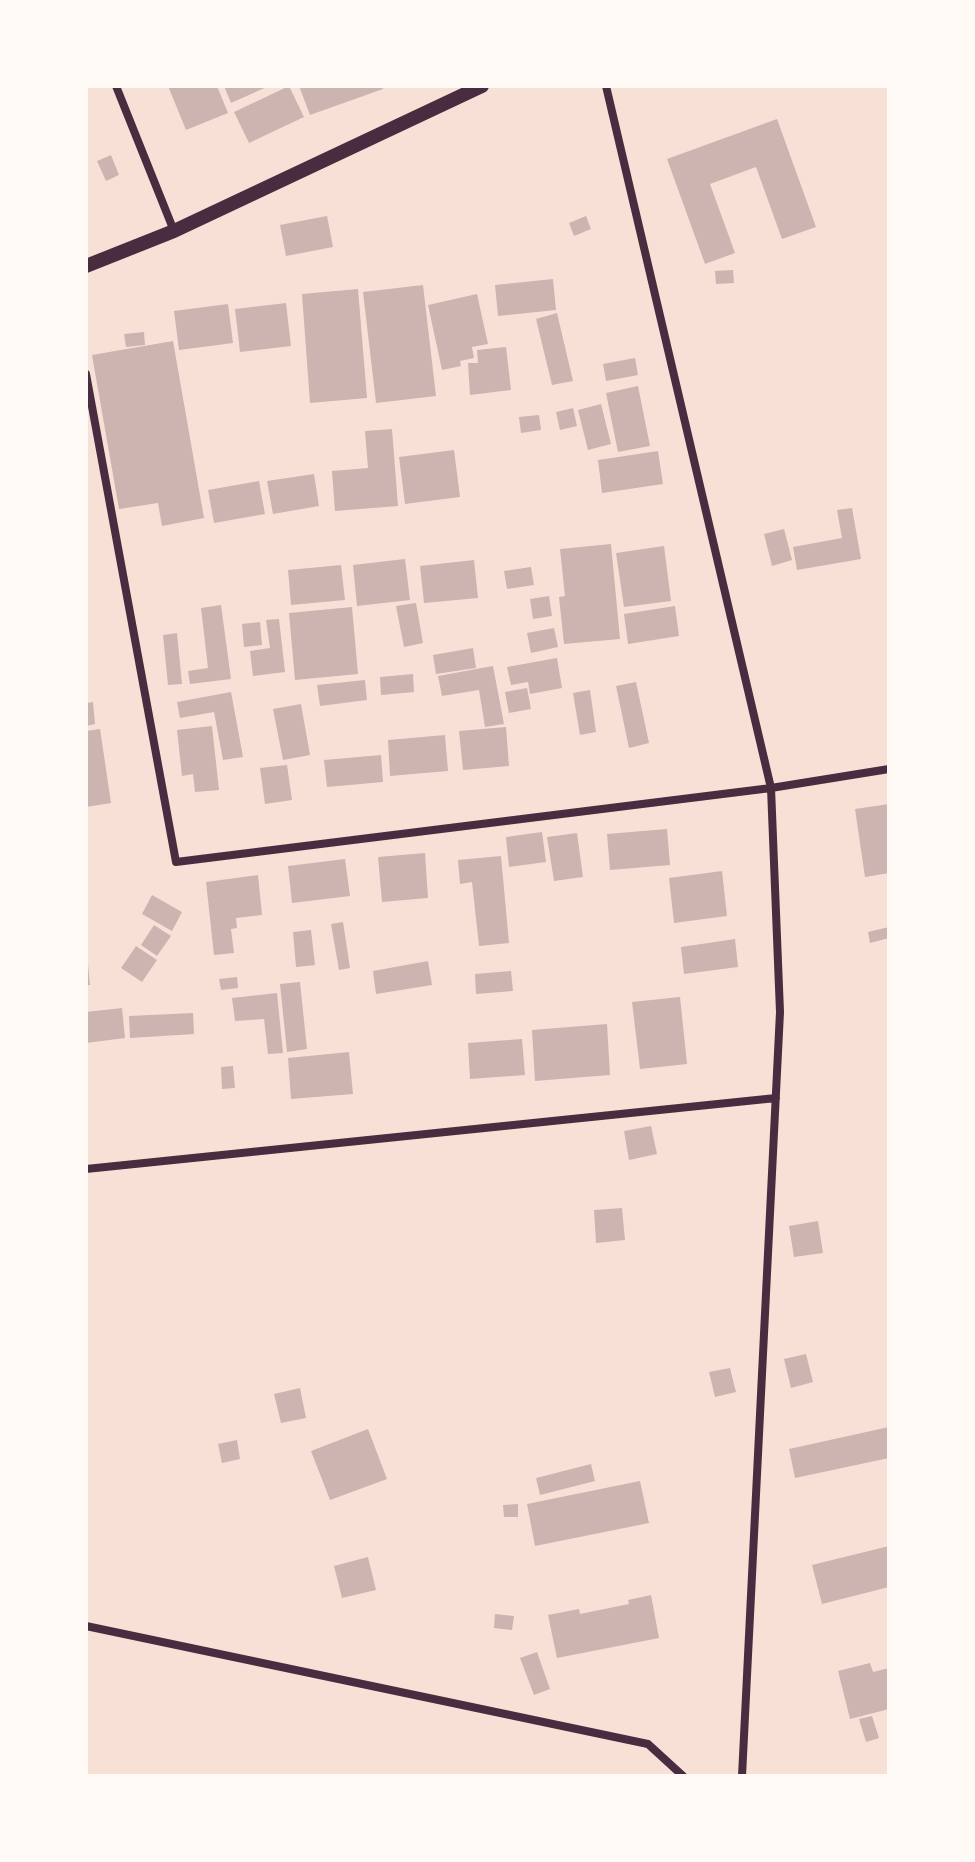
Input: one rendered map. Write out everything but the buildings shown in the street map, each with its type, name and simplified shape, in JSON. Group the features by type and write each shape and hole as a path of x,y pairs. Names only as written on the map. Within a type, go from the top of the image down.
{"street":[{"path":"116,86 174,231"},
{"path":"86,266 174,231 482,86"},
{"path":"606,86 771,788 780,1012 742,1776"},
{"path":"86,374 176,862 771,788 889,769"},
{"path":"86,1169 776,1098"},
{"path":"86,1626 648,1744 683,1776"}]}
